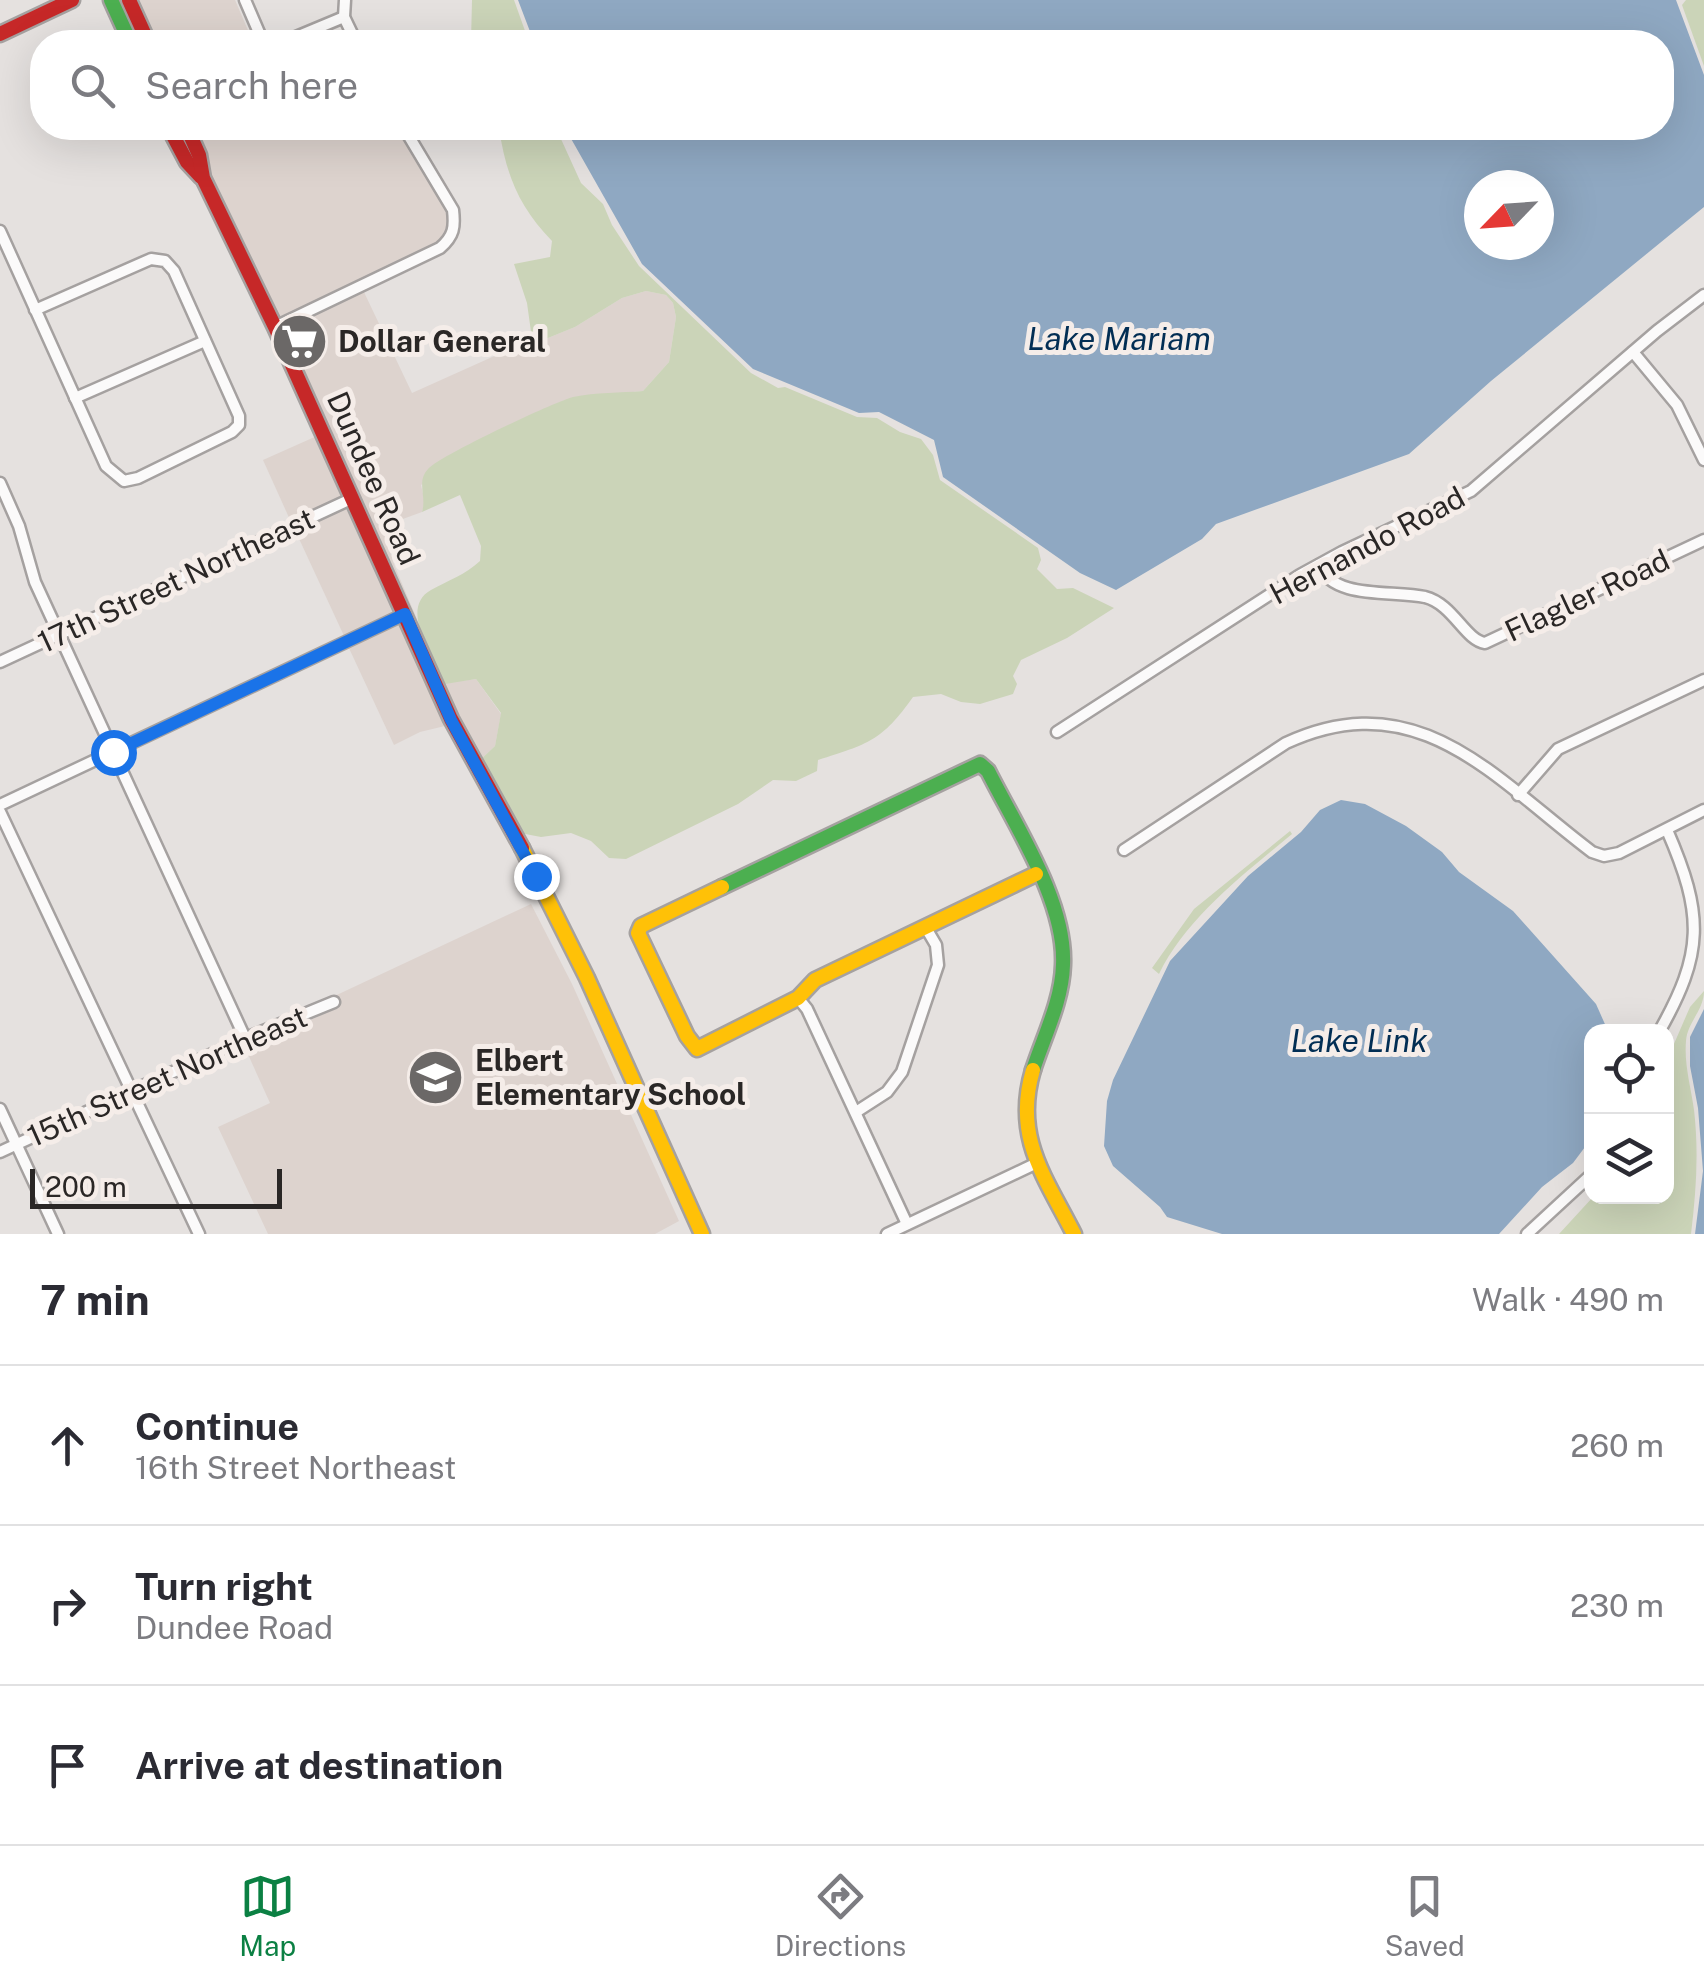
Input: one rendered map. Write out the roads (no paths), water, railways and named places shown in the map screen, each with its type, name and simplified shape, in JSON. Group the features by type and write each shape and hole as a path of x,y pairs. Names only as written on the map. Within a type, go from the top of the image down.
{"street":[{"path":"0,34 72,0"},
{"path":"111,0 125,30"},
{"path":"129,0 143,30"},
{"path":"245,0 258,30"},
{"path":"345,0 344,17 350,30"},
{"path":"313,30 344,17"},
{"name":"Dundee Road","path":"176,140 186,162 202,178"},
{"name":"Dundee Road","path":"192,140 199,155 202,178 275,327 451,720 521,846 587,978 702,1234"},
{"path":"275,327 440,248 452,238 452,210 411,140"},
{"path":"0,231 35,310 106,466 124,481 138,478 239,426 239,416 206,341 166,261 151,260 35,310"},
{"name":"Hernando Road","path":"1057,732 1271,592 1471,491 1704,294"},
{"path":"75,398 206,341"},
{"path":"1633,352 1677,406 1704,460"},
{"path":"0,482 19,526 35,582 245,1038"},
{"name":"17th Street Northeast","path":"0,662 353,498"},
{"name":"Flagler Road","path":"1319,565 1323,575 1344,588 1428,598 1455,616 1477,642 1485,643 1704,540"},
{"path":"198,1234 0,808 405,614"},
{"path":"1518,796 1558,749 1704,680"},
{"path":"1124,850 1286,743 1315,730 1345,723 1377,722 1431,735 1459,749 1588,848 1604,856 1618,853 1704,810"},
{"path":"1036,874 815,980 798,998 698,1049 687,1036 638,933 641,926 652,920 980,764 988,770 1036,874 1059,927 1064,965 1028,1100 1026,1122 1037,1164 1074,1234"},
{"path":"1665,1024 1681,1004 1701,951 1694,892 1668,830"},
{"path":"856,1112 887,1092 902,1072 938,965 936,944 926,928"},
{"path":"798,998 808,1009 906,1224"},
{"name":"15th Street Northeast","path":"0,1152 245,1038 334,1002"},
{"path":"0,1109 58,1234"},
{"path":"887,1234 1037,1164"},
{"path":"1528,1234 1584,1182"}],"water":[{"name":"Lake Mariam","path":"518,0 1676,0 1704,75 1704,207 1491,381 1409,454 1216,524 1202,539 1116,590 1080,573 943,477 934,440 879,412 859,413 753,369 642,264 572,140 1674,140 1674,30 529,30"},
{"name":"Lake Link","path":"1341,800 1365,804 1406,826 1442,852 1459,872 1513,911 1596,1004 1605,1024 1584,1024 1584,1148 1499,1234 1222,1234 1167,1217 1113,1166 1104,1146 1107,1101 1113,1080 1170,961 1248,876 1301,832 1320,810"},
{"path":"1704,1009 1704,1234 1695,1234 1703,1171 1690,1037"}],"place":[{"name":"Dollar General","path":"299,341"},
{"name":"Elbert Elementary School","path":"436,1077"}]}
